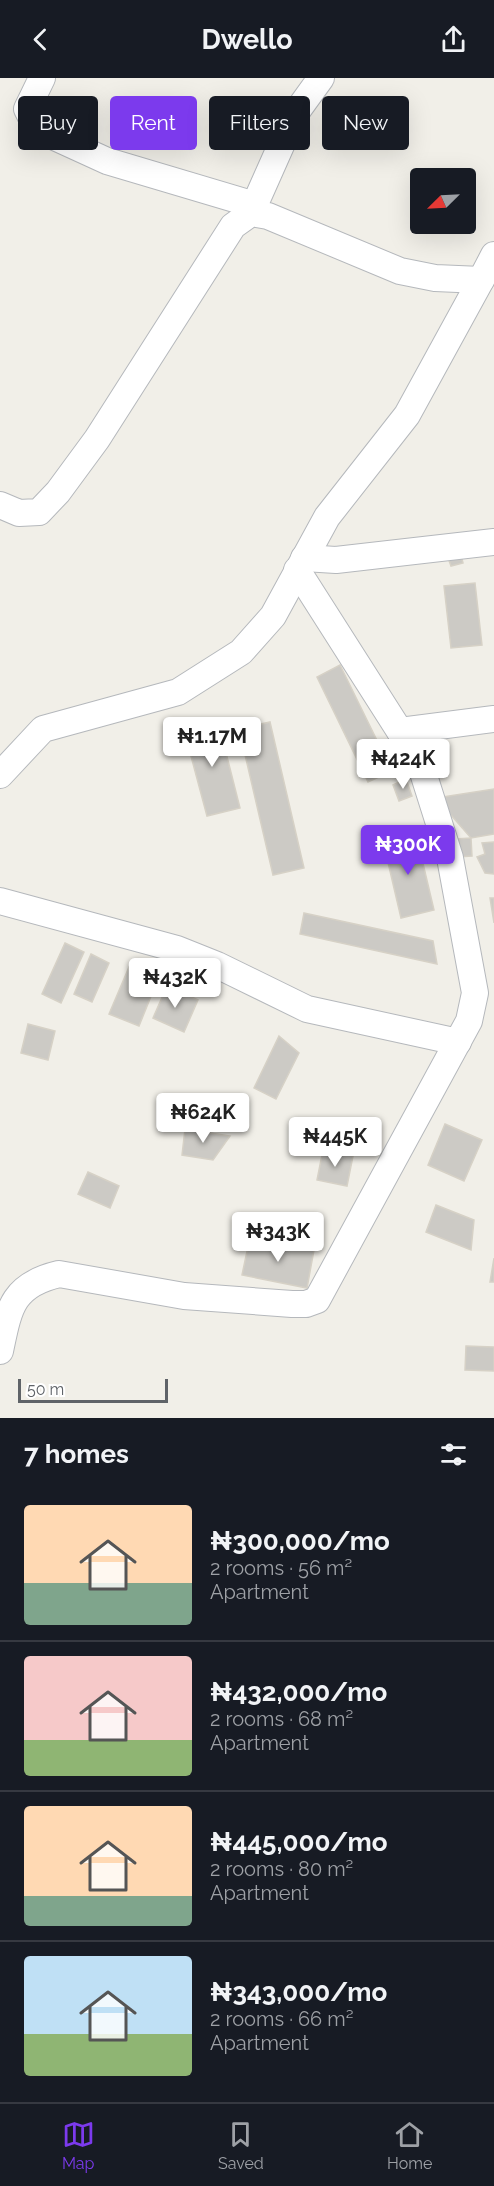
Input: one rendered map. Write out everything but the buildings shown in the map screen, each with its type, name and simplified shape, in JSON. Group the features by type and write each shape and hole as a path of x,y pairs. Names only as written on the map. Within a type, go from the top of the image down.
{"street":[{"path":"42,78 27,109 37,129 107,161 253,209 400,271 435,278 481,280"},
{"path":"0,505 19,513 39,512 58,492 97,439 233,226 253,209 296,114 321,78"},
{"path":"0,775 43,729 178,692 241,652 273,616 327,517 407,415 494,255"},
{"path":"300,564 494,542"},
{"path":"0,1351 9,1310 23,1289 40,1279 59,1274 184,1296 292,1304 306,1304 317,1300 484,994 450,858 420,763 300,564"},
{"path":"400,731 494,719"},
{"path":"0,901 177,949 217,965 307,1009 458,1042"}]}
